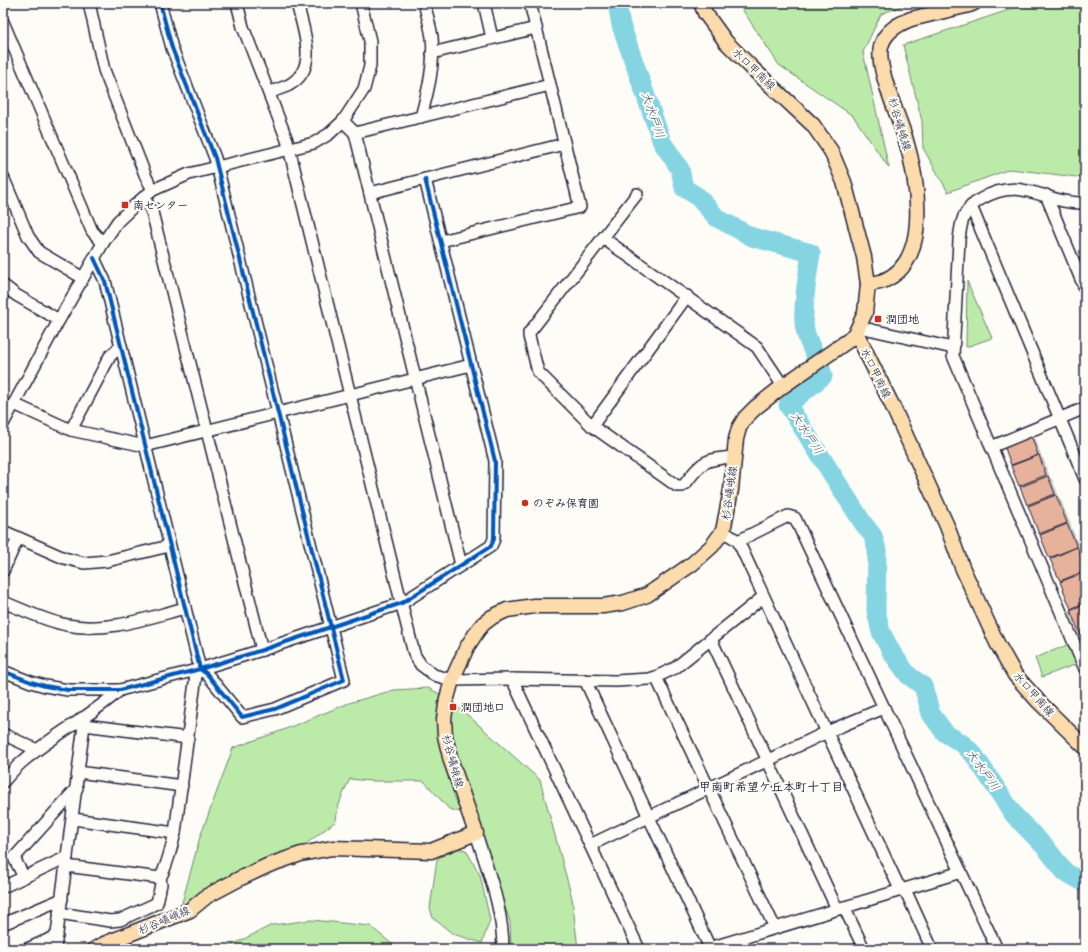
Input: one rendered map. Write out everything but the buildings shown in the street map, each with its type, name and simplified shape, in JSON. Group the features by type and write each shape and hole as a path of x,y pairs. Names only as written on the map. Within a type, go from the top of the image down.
{"main road":[{"name":"水口甲南線","path":"701,3 705,13 726,42 814,125 832,151 844,182 864,257 868,284 865,313 858,329 997,643 1015,675 1039,702 1085,747"},
{"name":"杉谷嶬峨線","path":"868,284 882,282 893,275 909,257 916,235 917,209 911,159 882,70 880,52 881,45 891,30 904,22 974,3"},
{"name":"杉谷嶬峨線","path":"95,949 104,944 190,910 207,896 241,878 269,865 301,854 332,848 431,851 476,833 458,782 445,736 444,719 447,698 452,680 467,647 483,624 492,617 507,610 534,606 603,606 623,603 647,595 692,564 712,546 723,531 731,490 736,439 739,428 745,418 755,408 783,386 849,340 858,329"}],"street":[{"path":"89,3 104,70 146,177 154,190"},
{"path":"94,258 105,280 200,669 206,674 242,717 275,709 344,680 218,166 172,48 160,3"},
{"path":"237,3 243,27 287,140 349,395 415,656 422,665 434,675 452,680 640,680 656,677 675,668 763,598"},
{"path":"269,93 289,85 297,79 302,73 307,61 308,49 297,3"},
{"path":"3,424 102,243 118,221 144,197 154,190 184,176 218,166 314,143 329,134 344,121 364,89 370,66 370,42 361,3"},
{"path":"421,117 429,83 432,53 432,36 424,3"},
{"path":"484,3 492,38"},
{"path":"440,241 580,207 530,3"},
{"path":"3,22 92,231 102,243"},
{"path":"432,53 536,28"},
{"path":"355,133 550,85"},
{"path":"344,121 355,133 461,565"},
{"path":"370,192 564,144"},
{"path":"3,176 28,236 39,252 83,278"},
{"path":"3,671 31,682 60,688 120,690 200,669 262,650 402,603 491,546 494,539 495,461 425,179"},
{"path":"1085,203 1066,201 1013,188 991,194 971,206 966,211 962,218 960,228 953,348 953,356 1085,669"},
{"path":"636,194 529,333 538,372 592,426 678,486 685,484 698,467 706,462 719,458 734,458"},
{"path":"1046,195 1085,289"},
{"path":"144,197 152,212 262,650"},
{"path":"971,206 1085,479"},
{"path":"603,238 687,296 756,347 783,386"},
{"path":"3,285 16,296 59,320"},
{"path":"592,426 687,296"},
{"path":"858,329 953,348"},
{"path":"71,430 110,356 121,346"},
{"path":"14,404 71,430 146,446 471,365"},
{"path":"991,447 1085,408"},
{"path":"738,541 788,516 794,518 997,949"},
{"path":"3,531 64,558 84,563 107,561 169,546"},
{"path":"723,531 738,541 763,598 894,876 908,896 932,949"},
{"path":"3,572 18,538"},
{"path":"3,602 54,622 90,627 123,624 185,608"},
{"path":"711,639 768,760 841,908 864,949"},
{"path":"60,913 110,921 120,920 157,903 161,884 160,878 170,855 175,833 196,675 200,669"},
{"path":"656,677 775,928"},
{"path":"512,679 639,949"},
{"path":"585,680 708,948 961,872"},
{"path":"3,782 22,762 37,750 83,721 120,690"},
{"path":"590,845 827,732 884,708"},
{"path":"83,721 188,738"},
{"path":"55,949 77,788 83,721"},
{"path":"3,734 37,750"},
{"path":"78,772 182,786"},
{"path":"24,877 14,858 77,788"},
{"path":"72,819 175,833"},
{"path":"476,833 496,892 503,931 503,949"},
{"path":"3,886 67,861 160,878"},
{"path":"3,924 62,899"},
{"path":"27,949 57,936"}],"green space":[{"path":"738,3 910,3 881,14 863,52 889,168 853,116 779,65"},
{"path":"1017,3 1085,3 1085,178 1010,169 948,192 923,148 922,121 903,45 1012,9"},
{"path":"967,281 992,338 966,347"},
{"path":"1077,641 1085,661 1042,677 1035,658"},
{"path":"428,688 442,695 470,717 540,780 572,898 578,949 511,949 510,922 475,816 449,809 424,781 370,781 350,779 341,800 336,821 302,847 231,874 180,910 200,837 233,748 283,730 349,703 394,690"},
{"path":"456,848 466,850 480,875 490,920 482,943 453,934 433,918 430,908 437,859"},
{"path":"312,920 370,926 398,949 224,949 272,925"}],"waterway":[{"name":"大水戸川","path":"617,3 621,25 662,142 680,169 684,188 697,196 717,218 752,237 811,253 805,292 804,322 809,342 823,376 788,405 863,523 873,536 877,550 876,611 881,632 892,653 908,675 923,686 931,714 945,733 963,744 974,755 1014,815 1046,848 1065,872 1085,883"}],"cycle path":[{"path":"94,258 105,281 200,669 207,674 242,717 275,709 344,680 215,158 172,48 160,3"},
{"path":"3,671 31,682 68,690 120,690 200,669 262,650 402,603 491,546 494,539 495,461 425,179"}],"place":[{"name":"南センター","path":"125,205"},
{"name":"潤団地","path":"878,319"},
{"name":"のぞみ保育園","path":"525,503"},
{"name":"潤団地口","path":"453,707"}],"district":[{"name":"甲南町希望ケ丘本町十丁目","path":"771,787"}]}
